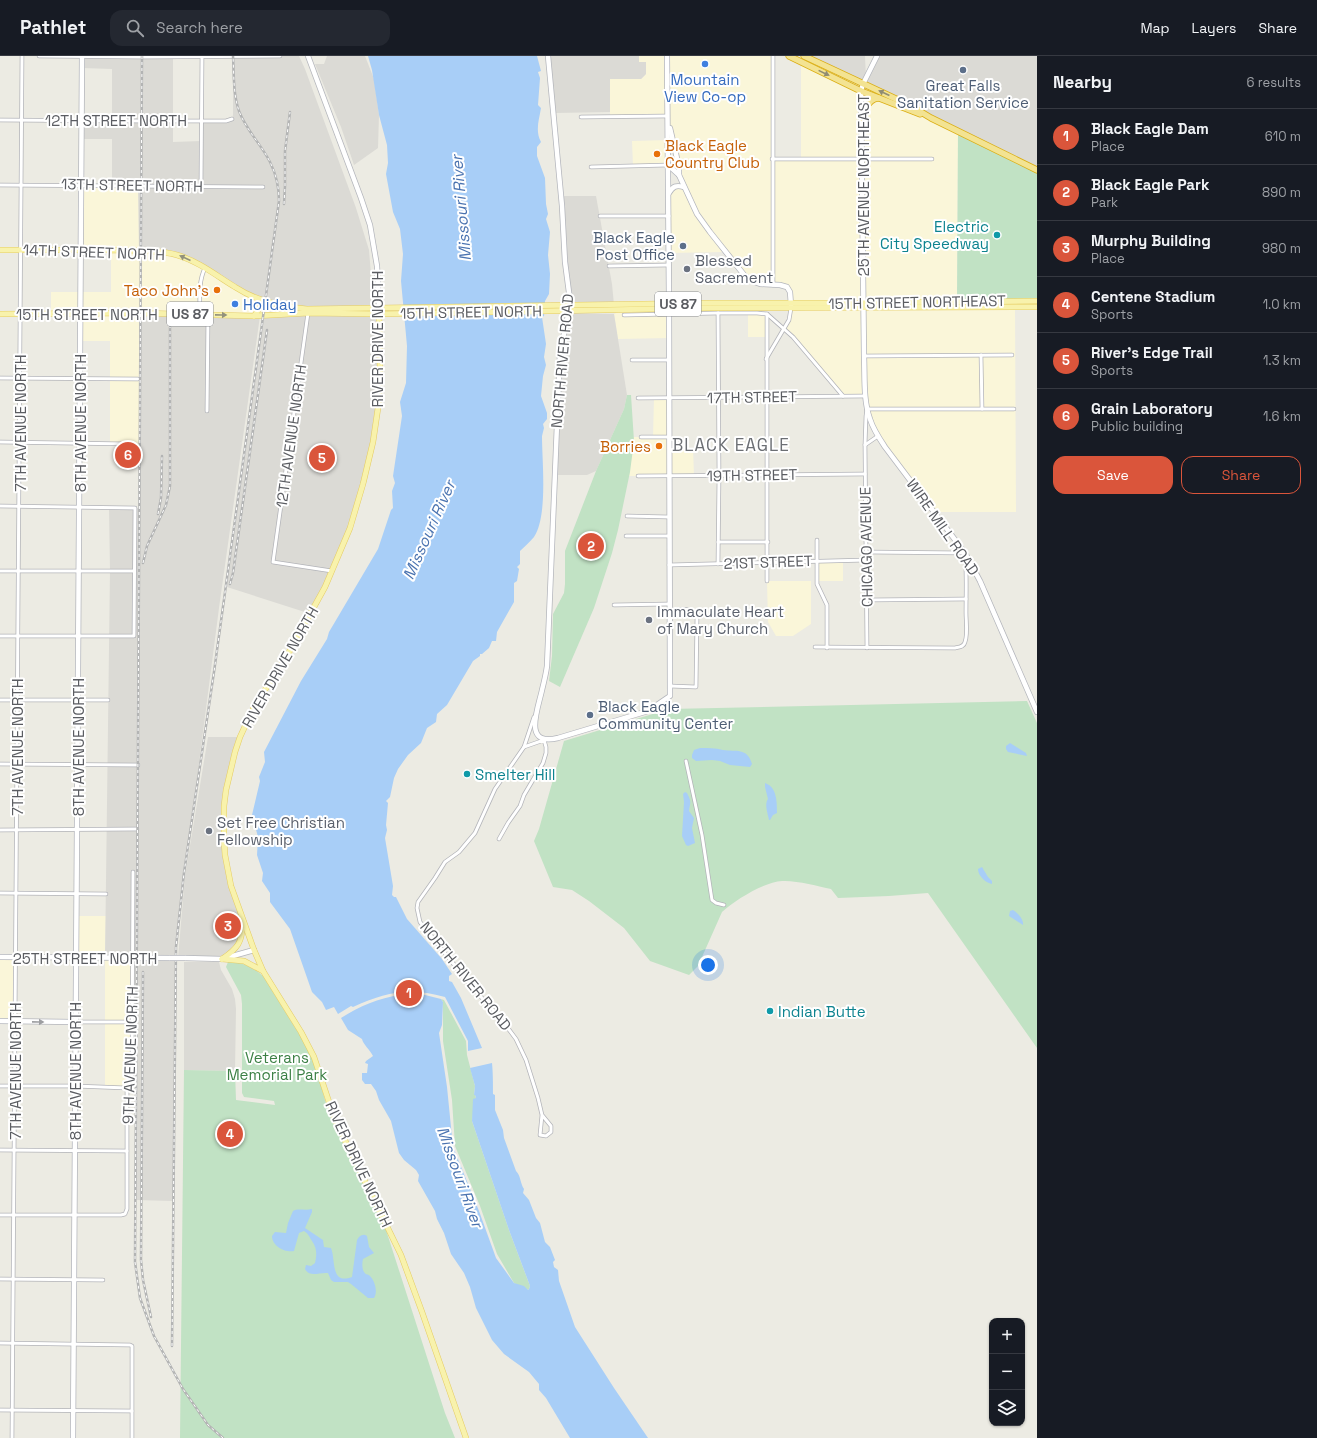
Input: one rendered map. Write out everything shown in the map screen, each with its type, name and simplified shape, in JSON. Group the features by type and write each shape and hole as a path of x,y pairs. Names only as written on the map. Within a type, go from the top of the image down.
{"highway":[{"path":"789,56 861,91 931,118"},
{"path":"804,56 911,106 931,118 1037,170"},
{"path":"862,126 867,105 872,100 879,98"}],"main road":[{"name":"14TH STREET NORTH","path":"0,250 141,251 178,255 205,268 236,288 258,299 296,308"},
{"path":"254,316 260,305 258,299"},
{"name":"15TH STREET NORTHEAST","path":"863,305 1037,301"},
{"name":"15TH STREET NORTH","path":"0,314 139,313 254,316 308,311 379,312 798,305"},
{"name":"15TH STREET NORTHEAST","path":"798,305 1037,306"},
{"name":"15TH STREET NORTH","path":"296,308 308,311"},
{"name":"RIVER DRIVE NORTH","path":"379,312 379,391 373,442 354,514 333,571 318,603 254,707 235,752 226,790 224,806 225,855 231,886 254,950 263,971 301,1032 314,1057 336,1120 400,1255 422,1312 466,1438"},
{"path":"222,959 232,952 241,940 243,934 242,919"},
{"path":"222,959 244,961 263,971"}],"street":[{"name":"7TH AVENUE NORTH","path":"12,1438 22,56"},
{"path":"39,56 280,56"},
{"name":"8TH AVENUE NORTH","path":"73,1438 82,250 82,56"},
{"path":"201,186 202,56"},
{"name":"RIVER DRIVE NORTH","path":"308,56 370,225 377,266 379,312"},
{"name":"NORTH RIVER ROAD","path":"542,1116 550,1126 551,1132 546,1136 540,1135 542,1116 532,1079 516,1039 501,1019 472,988 420,922 417,908 418,902 445,862 459,852 475,833 495,789 524,747 536,713 547,666 560,352 569,308 562,206 548,56"},
{"path":"524,747 541,738 550,740 558,738 648,711 670,696 669,216 667,56"},
{"path":"773,56 773,285"},
{"name":"25TH AVENUE NORTHEAST","path":"868,411 864,356 861,91 863,84 878,56"},
{"path":"581,117 667,116"},
{"path":"667,116 679,167 679,176"},
{"name":"12TH STREET NORTH","path":"0,120 202,121 232,119"},
{"path":"772,159 932,159"},
{"path":"591,167 668,165 679,176 697,214 740,270 752,281 760,284 780,285 787,287 790,292 790,320 766,359"},
{"name":"13TH STREET NORTH","path":"0,185 263,187"},
{"path":"668,193 675,186 684,187"},
{"path":"600,216 669,216"},
{"path":"609,266 669,265"},
{"path":"200,314 201,281 205,268"},
{"name":"12TH AVENUE NORTH","path":"308,311 273,562 333,571"},
{"path":"624,315 669,312 767,314 785,330 844,396"},
{"path":"718,313 718,564"},
{"path":"767,314 767,581"},
{"path":"207,411 208,315"},
{"path":"981,355 982,409"},
{"path":"864,356 1012,355"},
{"path":"632,360 669,360"},
{"path":"0,378 138,379"},
{"name":"17TH STREET","path":"638,398 866,396"},
{"path":"868,411 1014,409"},
{"name":"WIRE MILL ROAD","path":"868,411 878,436 965,553 980,580 1037,712"},
{"name":"CHICAGO AVENUE","path":"867,648 865,446 866,416 868,411"},
{"path":"865,446 878,436"},
{"path":"641,437 669,437"},
{"path":"0,442 130,444"},
{"name":"19TH STREET","path":"638,476 865,474"},
{"path":"0,506 135,508 134,636 0,636"},
{"path":"627,516 669,517"},
{"path":"626,536 669,536"},
{"path":"817,540 817,584 827,605 827,648"},
{"path":"718,542 768,542"},
{"path":"815,647 955,648 961,647 964,644 966,599 965,553 867,552"},
{"name":"21ST STREET","path":"669,565 867,560"},
{"path":"0,571 134,571"},
{"path":"867,600 966,599"},
{"path":"614,605 669,604"},
{"path":"670,610 692,610 697,616 696,686 670,686"},
{"path":"0,700 108,700"},
{"name":"NORTH RIVER ROAD","path":"536,713 536,730 541,738"},
{"path":"499,840 544,763 546,747 541,738"},
{"path":"686,761 700,828 712,900 716,903 724,905"},
{"path":"0,764 138,765"},
{"path":"0,830 137,829"},
{"name":"9TH AVENUE NORTH","path":"74,1215 121,1215 125,1214 127,1209 127,1088 132,1074 133,1022 133,872"},
{"path":"0,893 106,894"},
{"path":"222,959 254,950"},
{"name":"25TH STREET NORTH","path":"0,957 222,959"},
{"path":"0,1021 133,1022"},
{"path":"0,1086 127,1088"},
{"path":"0,1150 127,1151"},
{"path":"0,1215 74,1215"},
{"path":"0,1279 103,1280"},
{"path":"0,1343 132,1346 132,1438"},
{"path":"0,1410 132,1411"}],"shaded area":[{"path":"82,56 173,56 173,142 201,141 202,121 226,121 232,119 233,56 299,56 356,208 369,250 372,309 307,309 265,302 178,255 139,251 138,186 112,185 112,139 82,139 82,120 112,120 112,69 82,68"},
{"path":"327,56 365,56 374,79 379,115 378,148 354,165 341,127 315,64 324,64"},
{"path":"549,56 639,56 639,62 646,62 646,74 641,79 610,79 610,112 555,113"},
{"path":"639,56 773,56 773,159 801,159 801,62 861,91 931,118 958,132 957,302 791,303 787,287 764,285 749,279 725,252 669,253 669,193 675,189 685,189 679,175 667,116 610,117 610,79 641,79 646,74 646,62 639,62"},
{"path":"804,56 865,56 866,78 877,56 1037,56 1037,169"},
{"path":"668,140 668,165 633,166 632,141"},
{"path":"82,185 138,186 177,255 265,302 264,315 141,314 140,444 110,444 110,341 81,341 80,314 51,314 51,292 111,292 111,251 82,250"},
{"path":"561,196 596,196 612,284 614,305 570,306"},
{"path":"1015,307 1016,512 935,512 878,436 872,425 865,396 843,396 785,329 789,320 791,308"},
{"path":"669,310 669,338 618,339 614,314 620,311"},
{"path":"139,313 260,316 219,608 178,925 175,958 173,1201 136,1200 136,958 105,958 110,571 109,507 140,508"},
{"path":"569,313 614,314 627,395 624,409 596,471 587,475 555,475 560,352"},
{"path":"748,313 767,314 766,337 748,337"},
{"path":"379,314 380,369 373,442 350,528 311,614 227,587 264,315"},
{"path":"654,398 669,398 669,449 693,448 694,476 629,476 634,437 653,437"},
{"path":"843,560 843,581 817,581 817,561"},
{"path":"767,581 811,581 811,624 793,636 776,636 768,622"},
{"path":"208,737 240,737 226,790 225,855 242,919 241,940 222,959 178,958 185,876"},
{"path":"76,916 106,916 105,958 76,958"},
{"path":"0,957 15,957 15,1021 0,1021"},
{"path":"105,958 133,958 134,1087 105,1087"},
{"path":"184,962 219,962 221,970 232,989 236,1009 235,1071 184,1070"}],"green space":[{"name":"Electric City Speedway","path":"958,132 1037,170 1037,301 957,302"},
{"path":"627,395 631,395 634,441 630,472 618,530 594,608 560,687 549,681 552,656 553,614 564,593 565,551 596,471 624,409"},
{"path":"1027,701 1037,723 1037,1048 928,893 838,898 831,889 793,881 775,882 742,897 722,912 698,966 689,975 650,961 624,928 589,901 572,890 553,887 534,841 539,829 564,741 669,709"},
{"name":"Veterans Memorial Park","path":"232,961 249,966 263,976 306,1045 314,1061 329,1114 386,1230 445,1413 455,1438 180,1438 184,1070 235,1071 236,1100 275,1105 274,1101 244,1097 242,1093 242,1004 241,995 226,967 228,962"},
{"path":"441,999 444,1000 466,1041 467,1055 475,1086 474,1095 476,1098 472,1121 509,1230 530,1286 528,1290 514,1283 497,1254 480,1206 455,1146 452,1100 443,1041 443,1002"}],"water":[{"name":"Missouri River","path":"368,56 537,56 541,71 538,72 540,78 538,105 541,108 538,134 541,142 537,147 537,156 545,178 548,214 546,219 550,232 548,255 550,274 549,294 545,301 544,316 542,317 546,344 544,357 546,365 543,376 541,396 547,413 547,419 543,424 544,428 542,436 543,503 541,516 534,537 520,551 520,564 517,567 519,569 517,581 514,583 514,602 497,632 496,641 492,641 489,648 473,661 447,705 437,714 436,722 427,728 421,743 408,755 398,769 394,778 390,797 386,801 388,803 387,830 385,838 393,886 392,895 396,897 407,919 442,959 452,974 449,976 449,981 452,982 461,998 482,1048 468,1051 468,1041 445,997 420,992 398,993 376,998 353,1007 351,1006 338,1014 334,1007 326,1010 322,1002 312,992 290,929 270,902 270,893 262,881 263,873 257,855 258,837 252,815 260,781 259,777 265,762 264,752 301,681 327,639 329,632 378,549 393,508 392,491 395,483 393,476 402,416 400,402 406,383 407,346 401,281 403,254 400,229 393,212 386,174 388,163 387,145 379,115 372,70"},
{"path":"1010,743 1026,753 1027,756 1008,752 1006,746"},
{"path":"700,748 740,751 747,755 752,764 750,767 730,765 712,760 696,761 692,758 692,755 694,750"},
{"path":"765,783 772,788 776,795 777,813 773,815 770,820 766,804 768,799"},
{"path":"685,792 687,793 690,801 689,811 694,818 692,828 695,843 688,846 686,845 682,836 683,794"},
{"path":"982,867 992,881 992,884 985,881 979,874 978,869"},
{"path":"1013,910 1023,921 1023,925 1009,916 1010,911"},
{"name":"Missouri River","path":"401,995 425,995 441,999 443,1002 442,1025 439,1033 447,1087 453,1147 496,1258 514,1283 524,1286 528,1290 530,1286 509,1230 472,1121 473,1099 476,1098 474,1095 475,1086 470,1068 492,1063 495,1110 516,1171 524,1189 523,1193 529,1200 536,1218 540,1223 545,1242 550,1247 555,1260 553,1262 554,1267 558,1270 559,1281 575,1327 648,1438 570,1438 546,1398 539,1390 539,1384 529,1372 504,1354 492,1340 476,1308 464,1273 451,1254 435,1211 418,1181 419,1175 399,1153 391,1121 379,1100 376,1091 371,1084 365,1084 362,1080 362,1073 367,1073 368,1064 365,1063 373,1056 362,1039 348,1030 341,1018 370,1003"},
{"path":"312,1209 305,1228 323,1240 324,1247 331,1248 335,1270 340,1278 345,1279 352,1277 357,1240 361,1235 367,1236 369,1247 374,1253 363,1259 362,1264 364,1272 372,1278 375,1284 376,1293 374,1298 368,1298 348,1282 334,1282 331,1280 328,1273 312,1274 307,1272 305,1269 306,1265 311,1266 315,1263 316,1252 314,1244 308,1234 304,1231 299,1233 294,1251 283,1250 274,1243 272,1236 275,1232 286,1233 293,1211"}],"railway":[{"path":"142,56 135,1262 140,1298 154,1336 183,1389 208,1425 223,1438"},
{"path":"172,1346 176,947 184,873 214,672 279,201 278,186 272,167 239,111 235,91 233,56"},
{"path":"284,204 285,151 290,112"},
{"path":"143,563 147,546 166,505 170,486 170,327"},
{"path":"230,584 233,573 267,330"},
{"path":"158,514 161,498 162,456"},
{"path":"143,972 141,1260 143,1280 151,1317"}],"place":[{"name":"Mountain View Co-op","path":"705,64"},
{"name":"Great Falls Sanitation Service","path":"963,70"},
{"name":"Black Eagle Country Club","path":"657,154"},
{"name":"Electric City Speedway","path":"997,235"},
{"name":"Black Eagle Post Office","path":"683,246"},
{"name":"Blessed Sacrement","path":"687,269"},
{"name":"Taco John's","path":"217,290"},
{"name":"Holiday","path":"235,304"},
{"name":"Borries","path":"659,446"},
{"name":"Grain Laboratory","path":"128,455"},
{"name":"River's Edge Trail","path":"322,458"},
{"name":"Black Eagle Park","path":"591,546"},
{"name":"Immaculate Heart of Mary Church","path":"649,620"},
{"name":"Black Eagle Community Center","path":"590,715"},
{"name":"Smelter Hill","path":"467,774"},
{"name":"Set Free Christian Fellowship","path":"209,831"},
{"name":"Murphy Building","path":"228,926"},
{"name":"Black Eagle Dam","path":"409,993"},
{"name":"Indian Butte","path":"770,1011"},
{"name":"Centene Stadium","path":"230,1134"}],"district":[{"name":"BLACK EAGLE","path":"731,445"}]}
